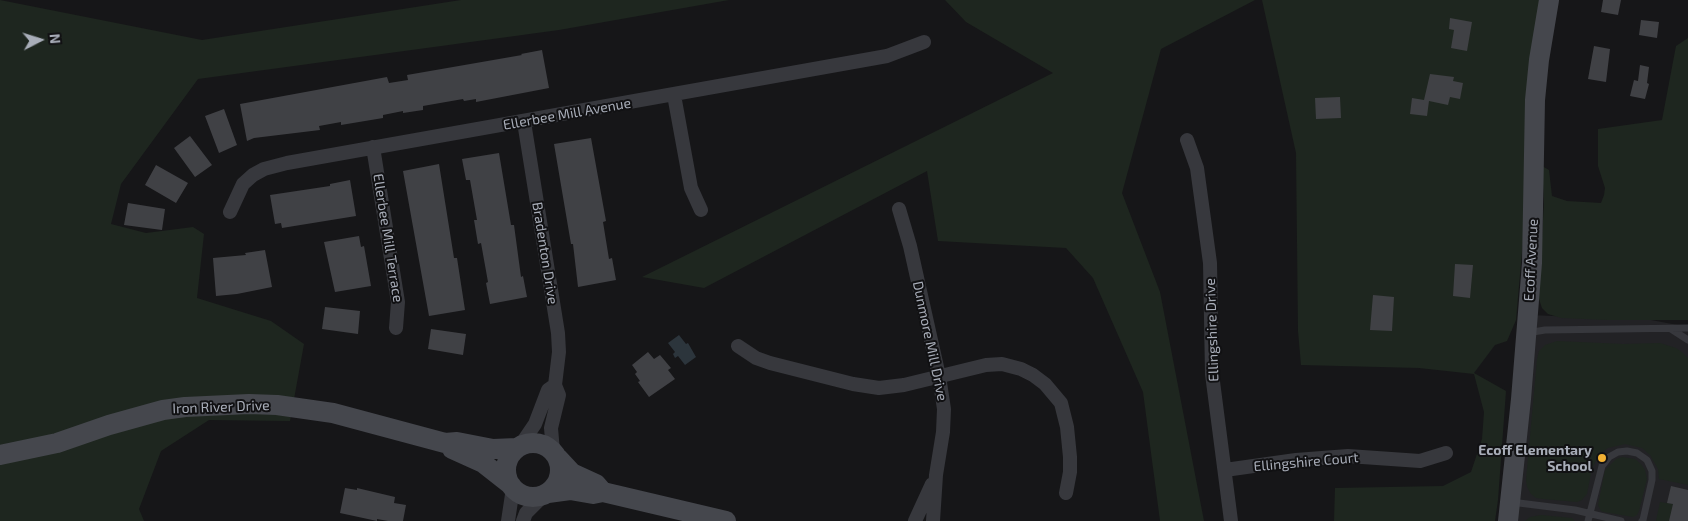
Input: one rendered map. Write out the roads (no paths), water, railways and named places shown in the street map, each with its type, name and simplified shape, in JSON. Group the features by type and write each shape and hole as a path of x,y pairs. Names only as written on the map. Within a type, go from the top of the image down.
{"street":[{"name":"Ecoff Avenue","path":"1509,512 1533,254 1535,100 1539,60 1549,0"},
{"name":"Ellerbee Mill Avenue","path":"230,212 243,184 253,175 264,169 286,163 887,56 924,42"},
{"path":"674,94 690,188 701,210"},
{"name":"Bradenton Drive","path":"524,122 558,333 558,369 555,385 559,395 551,428 555,455"},
{"name":"Ellingshire Drive","path":"1187,140 1198,175 1210,263 1212,374 1231,521"},
{"name":"Ellerbee Mill Terrace","path":"373,148 398,302 396,328"},
{"name":"Dunmore Mill Drive","path":"899,209 910,246 939,376 944,409 943,432 936,475 933,521"},
{"path":"738,346 762,361 867,387 888,388 986,365 1002,364 1021,369 1034,375 1045,384 1060,404 1067,426 1070,464 1066,493"},
{"name":"Bradenton Drive","path":"519,447 535,424 548,390 555,385"},
{"name":"Iron River Drive","path":"0,455 57,443 109,424 163,410 218,405 277,405 318,410 364,420 445,443 457,442 493,449 519,447"},
{"name":"Iron River Drive","path":"445,443 454,450 484,463 512,487"},
{"path":"603,492 596,484 572,472 541,444 527,443 519,447 508,461 507,477 512,487 524,496 537,497 570,490 592,494 603,492 726,521"},
{"name":"Ellingshire Court","path":"1224,470 1296,460 1348,456 1420,461 1446,453"},
{"path":"523,521 526,513 557,484 560,471 555,455"},
{"name":"Dunmore Mill Drive","path":"915,521 936,475"},
{"path":"508,521 512,487"}],"lane":[{"path":"1527,333 1539,330 1688,328"},
{"path":"1671,329 1688,340"},
{"path":"1589,517 1602,466 1609,457 1627,450 1637,453 1646,460 1652,471 1652,480 1642,521"},
{"path":"1509,512 1621,521"}],"place":[{"name":"Ecoff Elementary School","path":"1602,458"}]}
